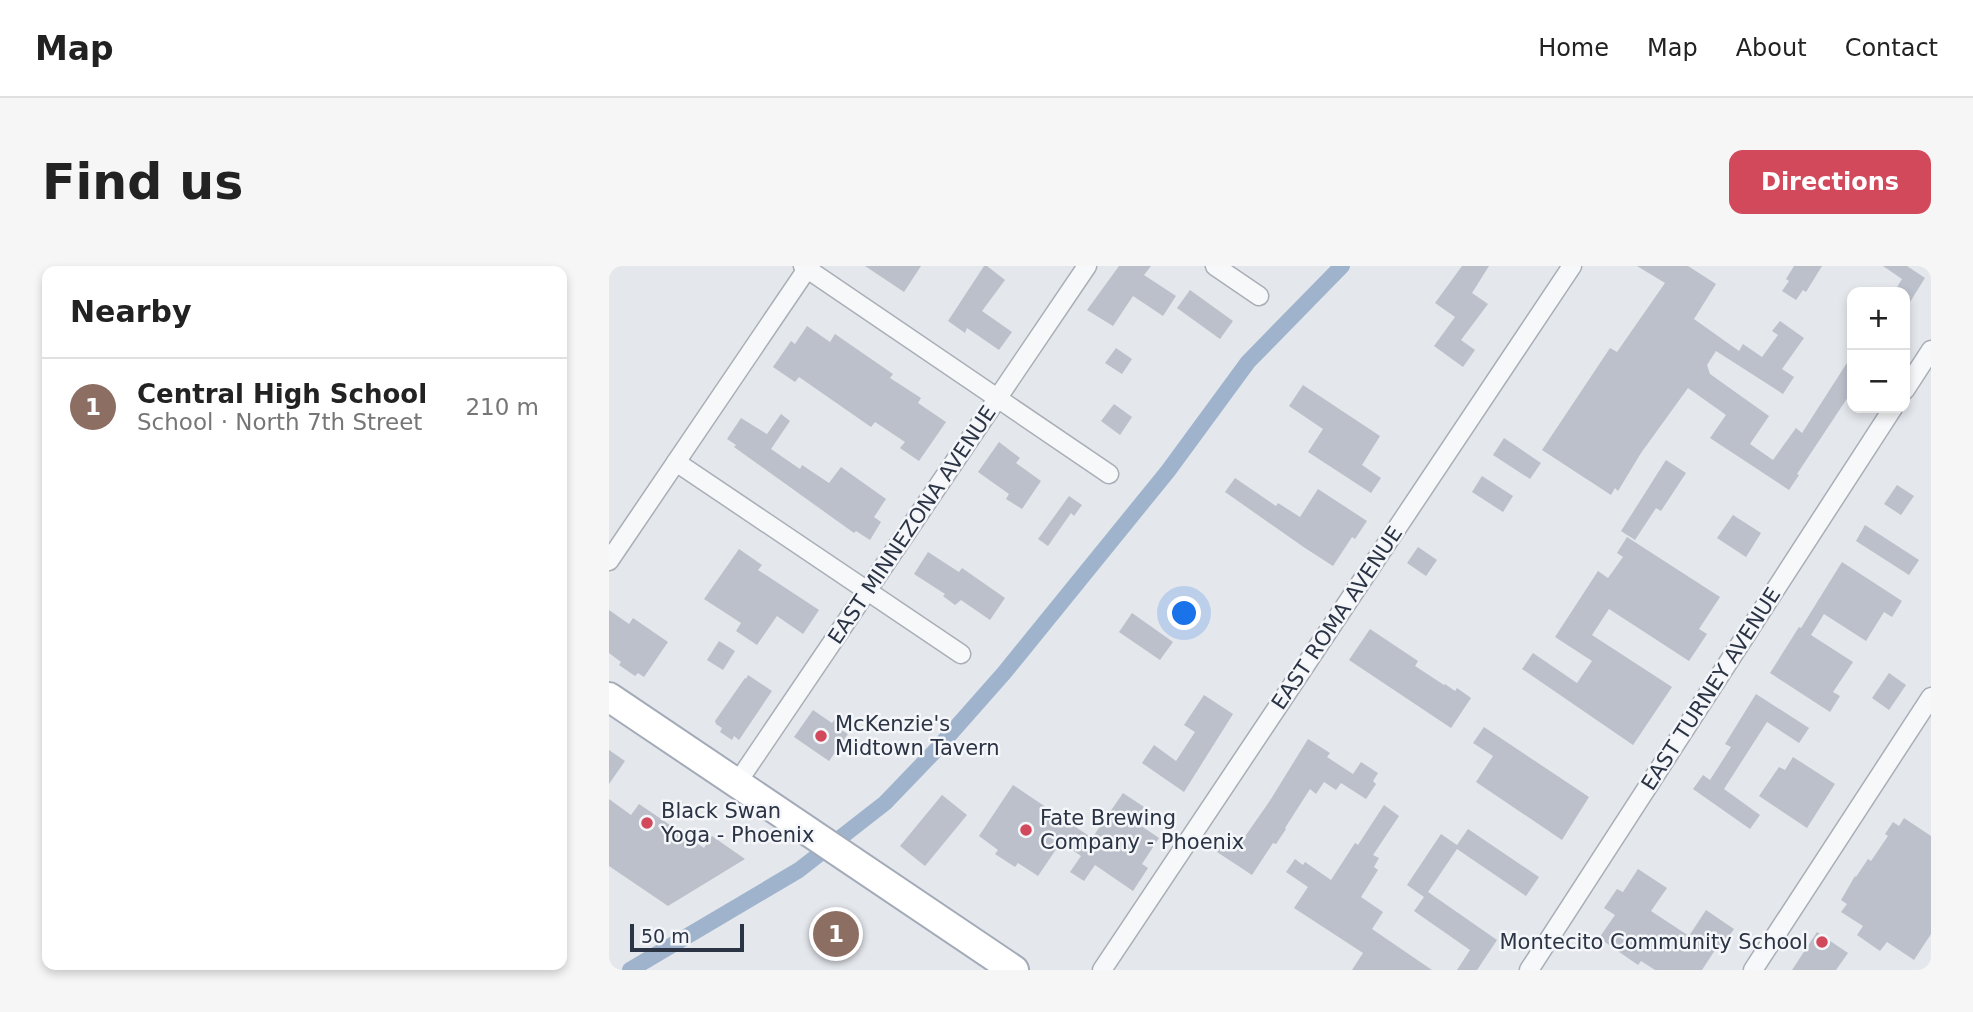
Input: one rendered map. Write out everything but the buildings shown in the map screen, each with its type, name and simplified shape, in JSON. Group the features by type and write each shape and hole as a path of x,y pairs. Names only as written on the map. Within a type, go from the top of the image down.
{"main road":[{"path":"609,697 1014,970"}],"street":[{"name":"EAST MINNEZONA AVENUE","path":"737,783 1087,266"},
{"path":"1215,266 1258,296"},
{"name":"EAST ROMA AVENUE","path":"1102,970 1572,266"},
{"path":"609,561 806,267 1109,474"},
{"path":"1910,382 1931,350"},
{"name":"EAST TURNEY AVENUE","path":"1529,970 1890,413"},
{"path":"676,462 961,654"},
{"path":"1753,970 1931,696"}],"waterway":[{"path":"630,970 799,870 885,803 1004,673 1168,471 1248,362 1342,266"}],"place":[{"name":"McKenzie's Midtown Tavern","path":"821,736"},
{"name":"Black Swan Yoga - Phoenix","path":"647,823"},
{"name":"Fate Brewing Company - Phoenix","path":"1026,830"},
{"name":"Central High School","path":"836,934"},
{"name":"Montecito Community School","path":"1822,942"}]}
